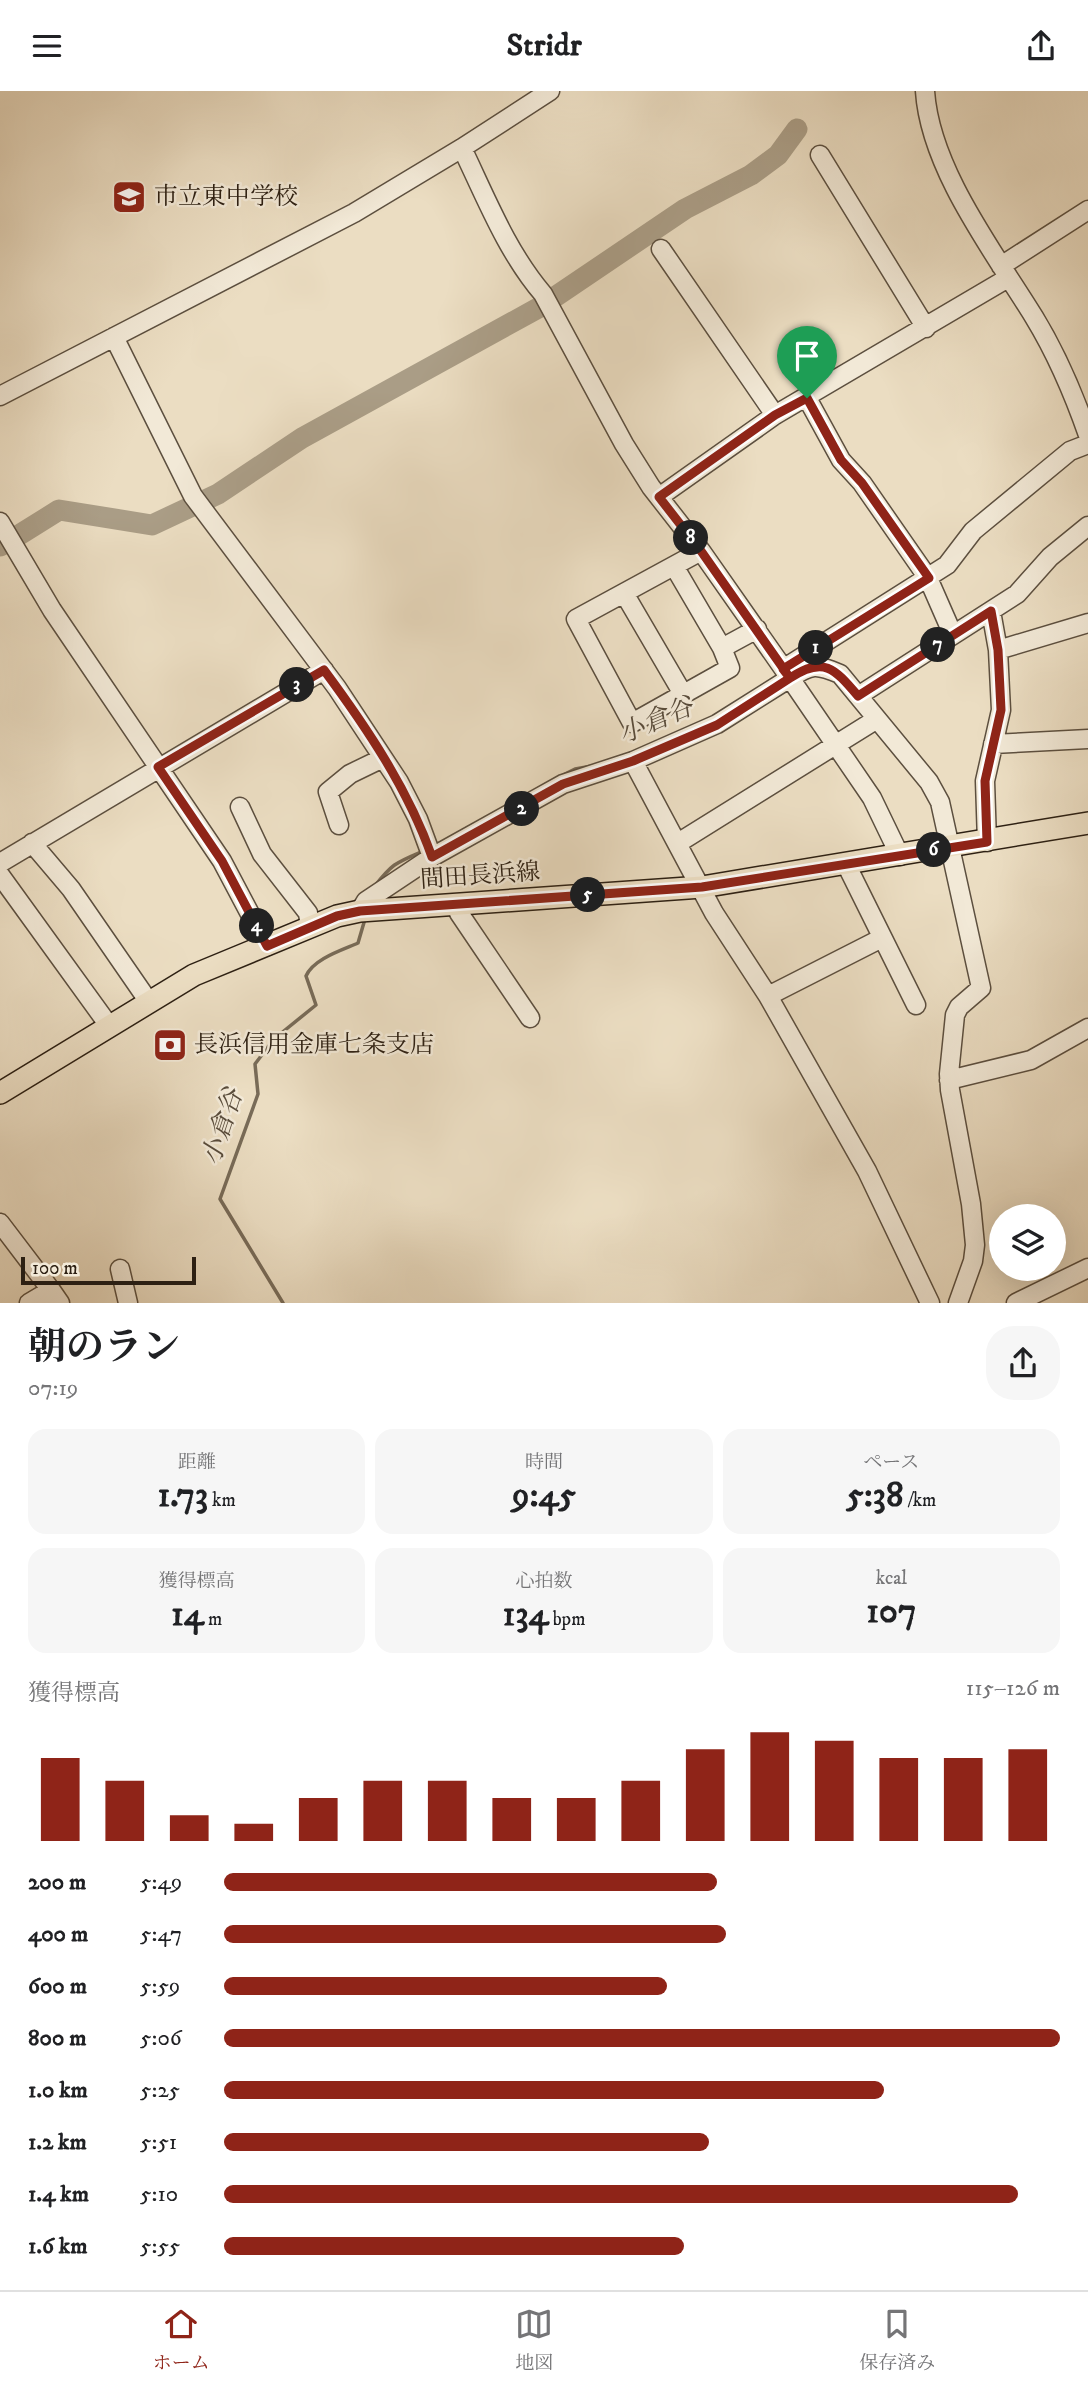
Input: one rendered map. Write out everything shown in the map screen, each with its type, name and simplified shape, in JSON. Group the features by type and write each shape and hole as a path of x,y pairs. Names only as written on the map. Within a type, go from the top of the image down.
{"main road":[{"name":"間田長浜線","path":"0,1093 194,975 337,916 360,911 702,887 987,842 1088,823"}],"street":[{"path":"0,396 354,213 550,91"},
{"path":"925,91 936,138 957,193 1036,320 1088,435"},
{"path":"462,148 511,249 530,280 548,302 624,444 659,497 757,629 872,798 900,856"},
{"path":"820,155 926,328"},
{"path":"659,497 775,415 926,328 1088,210"},
{"path":"661,249 775,415"},
{"path":"114,337 198,503 324,670 383,758 418,819 432,857"},
{"path":"807,398 841,460 862,483 929,578 953,635"},
{"path":"360,911 366,901 432,857 563,784 633,761 717,725 786,673 947,565 973,531 1070,451 1088,444"},
{"path":"0,522 52,610 222,861 267,946"},
{"path":"858,696 1017,594 1049,557 1088,526"},
{"path":"674,566 722,648 730,668 632,723 576,619 701,551"},
{"path":"624,593 682,694"},
{"path":"987,842 985,781 1001,710 998,650 991,611"},
{"path":"998,650 1088,623"},
{"path":"722,648 757,629"},
{"path":"786,673 808,666 821,667 840,674 929,782 940,802 981,988 959,1007 955,1015 949,1080 971,1204 975,1245 973,1261 958,1303"},
{"path":"0,863 324,670"},
{"path":"678,843 877,719"},
{"path":"993,744 1088,739"},
{"path":"339,825 327,792 350,774 383,758"},
{"path":"633,761 714,913 768,996 867,1171 930,1303"},
{"path":"240,807 262,855 308,913 310,927"},
{"path":"32,843 71,889 149,1002"},
{"path":"846,864 916,1005"},
{"path":"0,875 110,1027"},
{"path":"457,904 459,913 530,1018"},
{"path":"768,996 882,938"},
{"path":"949,1080 1031,1060 1088,1028"},
{"path":"0,1223 55,1296 29,1303"},
{"path":"1016,1303 1088,1268"},
{"path":"120,1269 128,1303"}],"waterway":[{"path":"19,535 59,510 152,525 218,494 302,438 540,307 685,209 751,175 778,155 797,129"},
{"name":"小倉谷","path":"563,775 575,769 592,766"},
{"name":"小倉谷","path":"374,887 394,865 421,852"},
{"name":"小倉谷","path":"283,1303 220,1199 258,1094 255,1064 274,1039 316,1005 306,976 310,970 329,956 358,943 365,919"}],"place":[{"name":"市立東中学校","path":"129,197"},
{"name":"長浜信用金庫七条支店","path":"170,1045"}],"route":[{"path":"807,398 775,415 659,497 701,551 757,629 783,669 790,678 808,666 821,667 840,674 858,696 991,611 998,650 1001,710 985,781 987,842 702,887 360,911 337,916 267,946 222,861 158,767 324,670 400,782 432,857 563,784 633,761 717,725 790,678 783,669 929,578 862,483 841,460 807,398"}]}
